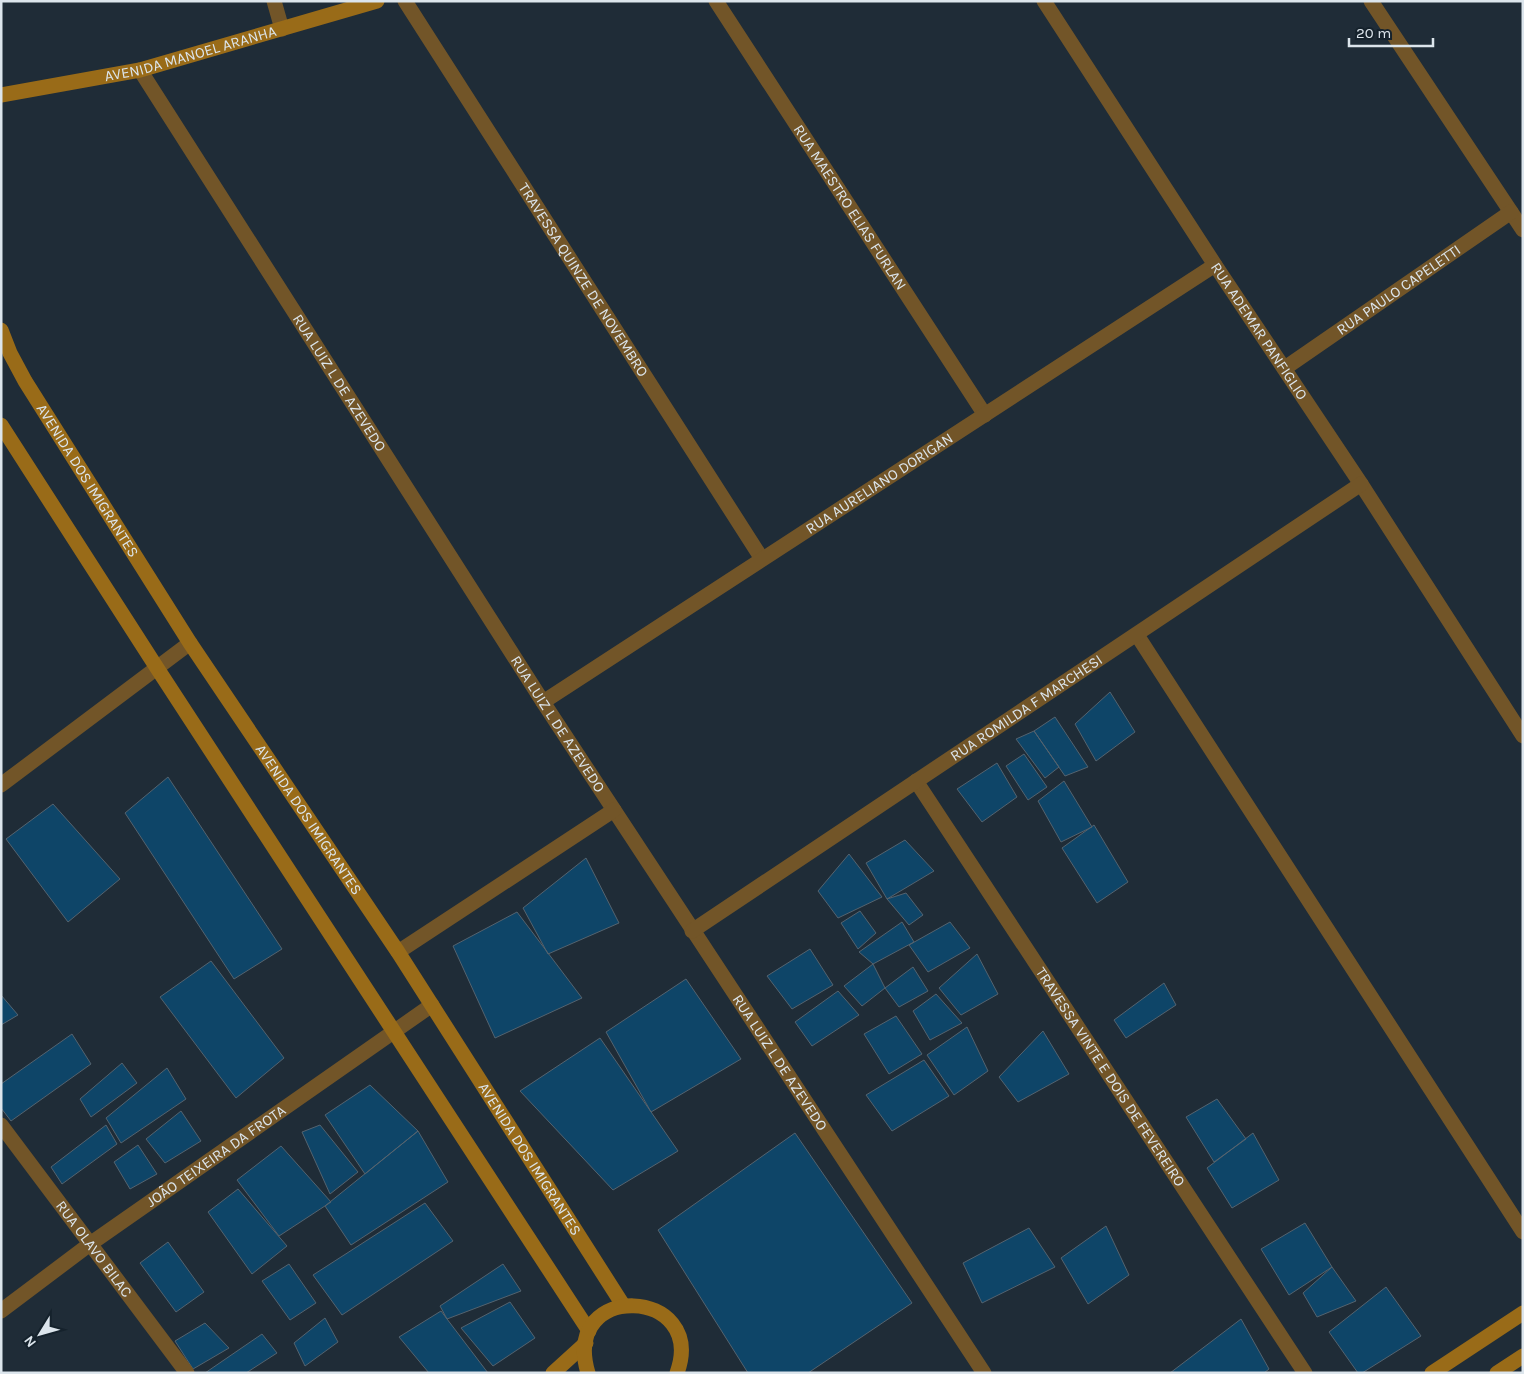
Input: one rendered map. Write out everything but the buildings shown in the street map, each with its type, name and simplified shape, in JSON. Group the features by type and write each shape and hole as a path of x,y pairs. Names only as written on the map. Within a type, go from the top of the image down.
{"main road":[{"name":"AVENIDA MANOEL ARANHA","path":"1,95 140,70 377,1"},
{"name":"AVENIDA DOS IMIGRANTES","path":"1,330 25,381 190,643 398,952 623,1305"},
{"path":"1,424 157,668 396,1033 588,1337 584,1357 588,1373"},
{"path":"553,1373 588,1337 603,1314 623,1305 652,1308 675,1327 683,1356 677,1373"},
{"path":"1432,1373 1523,1313"},
{"path":"1497,1373 1523,1356"}],"street":[{"path":"274,1 282,29"},
{"name":"TRAVESSA QUINZE DE NOVEMBRO","path":"404,1 762,559"},
{"name":"RUA MAESTRO ELIAS FURLAN","path":"716,1 985,415"},
{"name":"RUA ADEMAR PANFIGLIO","path":"1044,1 1215,265 1285,368 1523,736"},
{"path":"1371,1 1523,230"},
{"name":"RUA LUIZ L DE AZEVEDO","path":"140,70 543,702 984,1373"},
{"name":"RUA PAULO CAPELETTI","path":"1285,368 1511,212"},
{"name":"RUA AURELIANO DORIGAN","path":"543,702 1215,265"},
{"name":"RUA ROMILDA F MARCHESI","path":"692,931 1360,484"},
{"path":"1137,635 1523,1232"},
{"path":"1,784 190,643"},
{"name":"TRAVESSA VINTE E DOIS DE FEVEREIRO","path":"916,782 1305,1373"},
{"path":"398,952 614,810"},
{"name":"JOÃO TEIXEIRA DA FROTA","path":"1,1311 90,1244 396,1033 432,1005"},
{"name":"RUA OLAVO BILAC","path":"1,1125 187,1373"}]}
